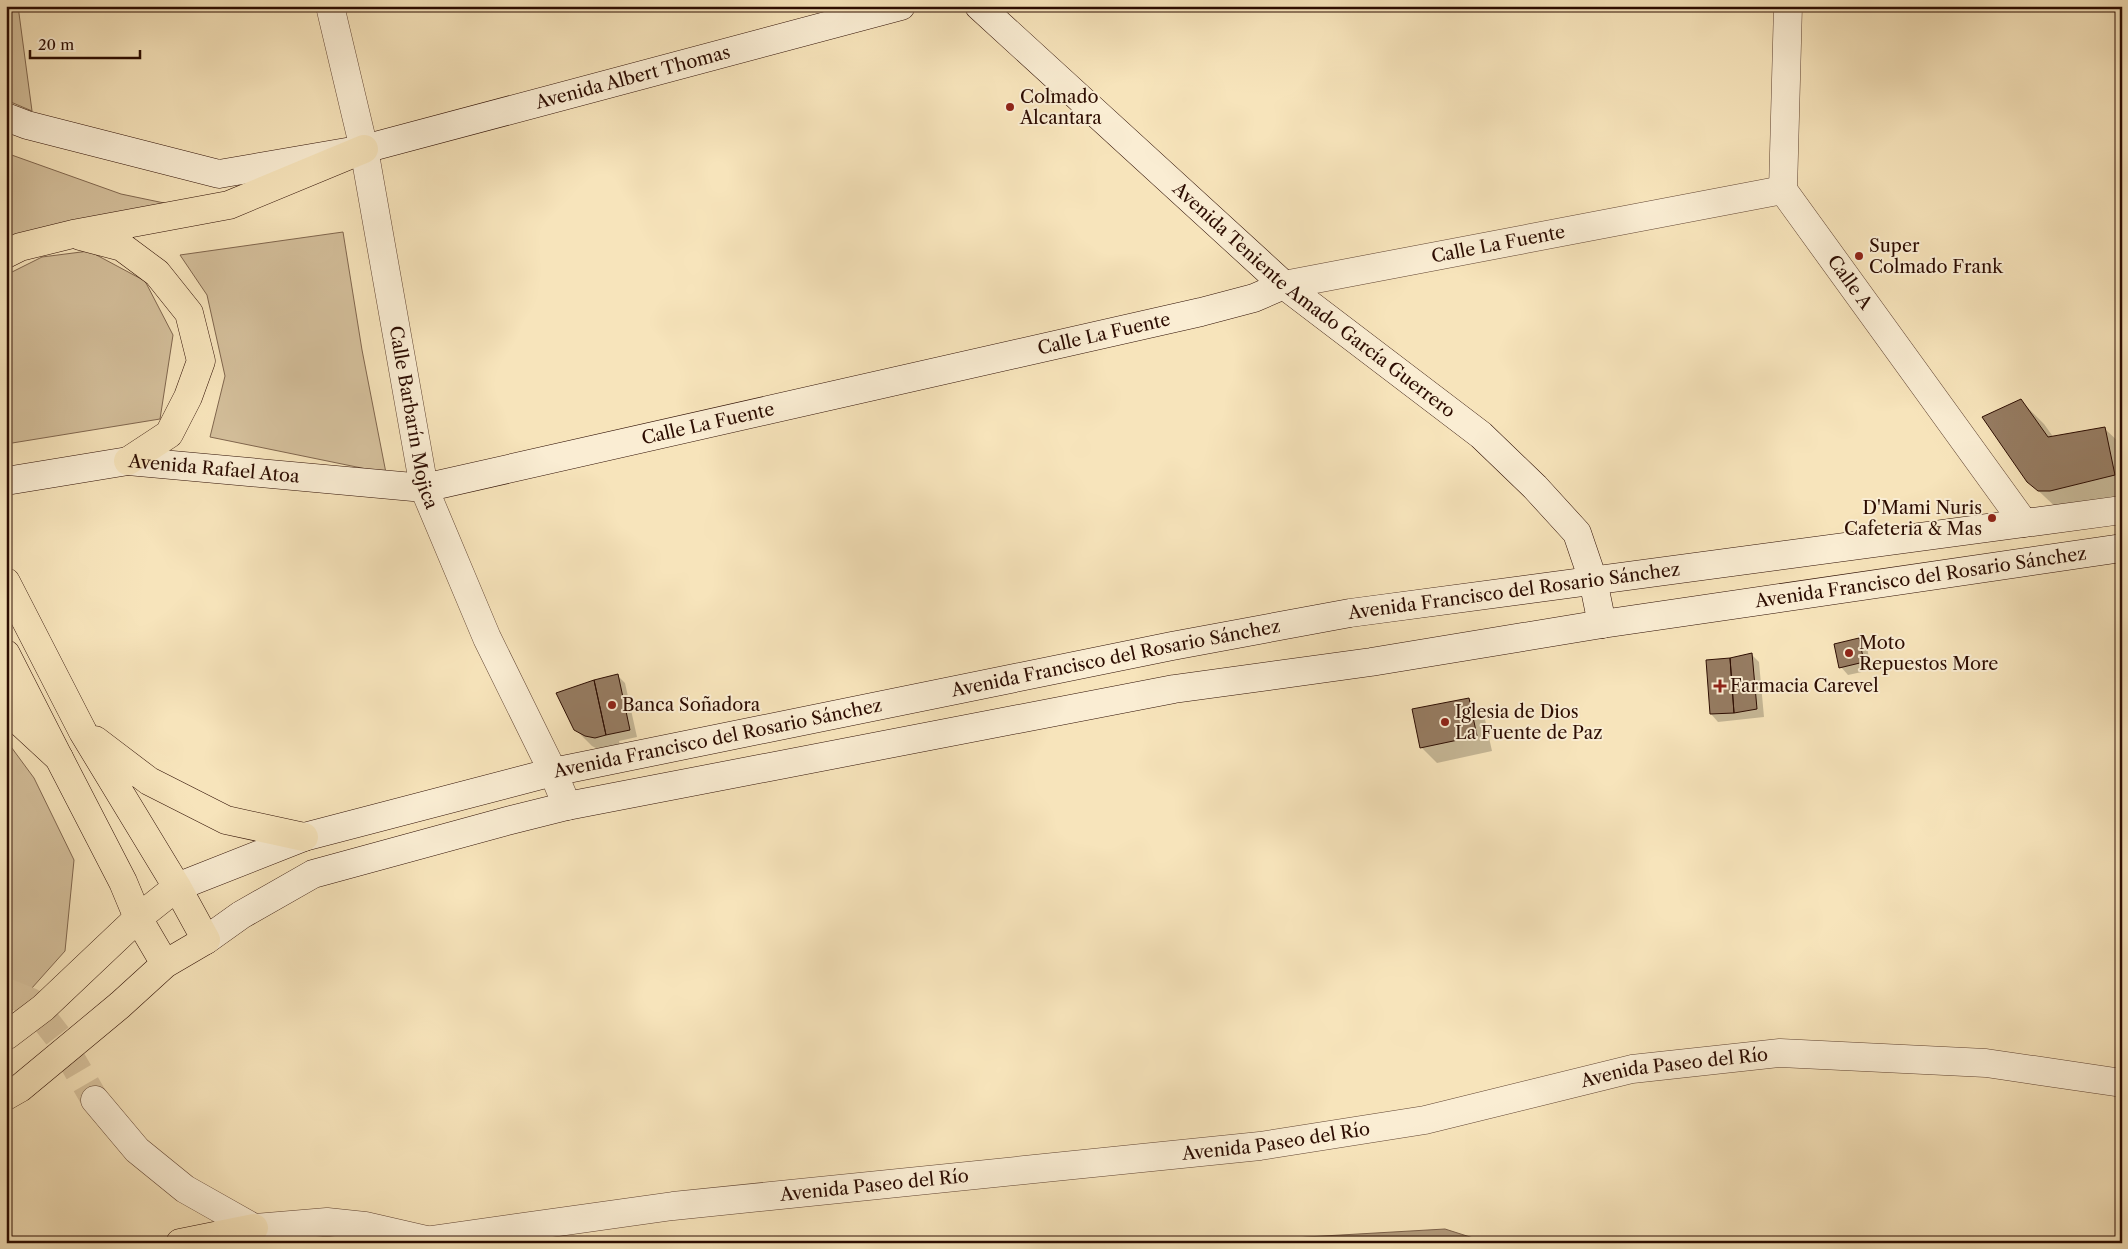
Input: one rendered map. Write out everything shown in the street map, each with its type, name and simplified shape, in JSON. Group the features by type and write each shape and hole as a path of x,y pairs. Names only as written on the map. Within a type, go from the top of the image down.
{"main road":[{"name":"Calle Barbarín Mojica","path":"330,6 364,149 424,488 487,638 554,772 567,806"},
{"name":"Avenida Albert Thomas","path":"6,117 27,125 219,174 364,149 901,6"},
{"name":"Avenida Teniente Amado García Guerrero","path":"980,6 1284,285 1482,435 1535,487 1577,533 1593,580 1602,624"},
{"path":"1783,190 1788,6"},
{"path":"6,254 20,247 73,234 229,205 364,149"},
{"name":"Calle La Fuente","path":"424,488 1201,312 1254,298 1284,285 1783,190"},
{"name":"Calle A","path":"1783,190 2024,523"},
{"path":"73,234 122,247 158,273 189,313 201,361 188,397 169,434 128,461"},
{"name":"Avenida Rafael Atoa","path":"6,481 128,461 424,488"},
{"name":"Avenida Francisco del Rosario Sánchez","path":"6,1036 43,1008 138,918 177,888 304,837 554,772 1182,644 1350,613 2122,510"},
{"name":"Avenida Francisco del Rosario Sánchez","path":"206,940 241,915 313,874 567,806 1174,689 1371,662 1602,624 2122,548"},
{"path":"6,582 83,732 177,888 206,940 165,964 120,1005 20,1088 6,1096"},
{"path":"6,654 123,882 138,918 165,964"},
{"path":"6,708 59,758"},
{"path":"83,732 149,781 226,820 304,837"},
{"name":"Avenida Paseo del Río","path":"254,1228 327,1222 365,1226 418,1241 673,1206 1260,1146 1425,1120 1632,1069 1780,1053 1986,1063 2122,1083"},
{"path":"95,1100 136,1150 185,1189 254,1228"},
{"path":"180,1243 254,1228"}],"shaded area":[{"path":"6,6 18,6 32,111 6,100"},
{"path":"6,153 121,194 169,204 6,240"},
{"path":"343,232 362,350 386,473 210,437 225,376 207,295 180,255"},
{"path":"89,251 145,281 173,335 160,419 6,444 6,275 42,257"},
{"path":"6,740 34,778 74,860 65,951 6,1017"},
{"path":"1445,1229 1489,1243 1258,1243 1306,1237"}],"building":[{"path":"2021,399 2048,437 2105,427 2115,475 2050,491 2038,491 2027,482 1982,417"},
{"name":"Moto Repuestos More","path":"1859,638 1864,662 1839,668 1834,644"},
{"path":"1752,653 1757,709 1734,713 1730,658"},
{"name":"Farmacia Carevel","path":"1730,658 1734,713 1710,714 1706,660"},
{"name":"Banca Soñadora","path":"618,674 630,730 606,735 594,680"},
{"path":"594,680 606,735 595,738 585,736 574,730 556,693"},
{"name":"Iglesia de Dios La Fuente de Paz","path":"1469,698 1477,736 1420,748 1412,709"}],"tunnel":[{"path":"6,992 31,1002 59,1038 95,1100"}],"place":[{"name":"Colmado Alcantara","path":"1010,107"},
{"name":"Super Colmado Frank","path":"1859,256"},
{"name":"D'Mami Nuris Cafeteria & Mas","path":"1992,518"},
{"name":"Moto Repuestos More","path":"1849,653"},
{"name":"Farmacia Carevel","path":"1720,686"},
{"name":"Banca Soñadora","path":"612,705"},
{"name":"Iglesia de Dios La Fuente de Paz","path":"1445,722"}]}
